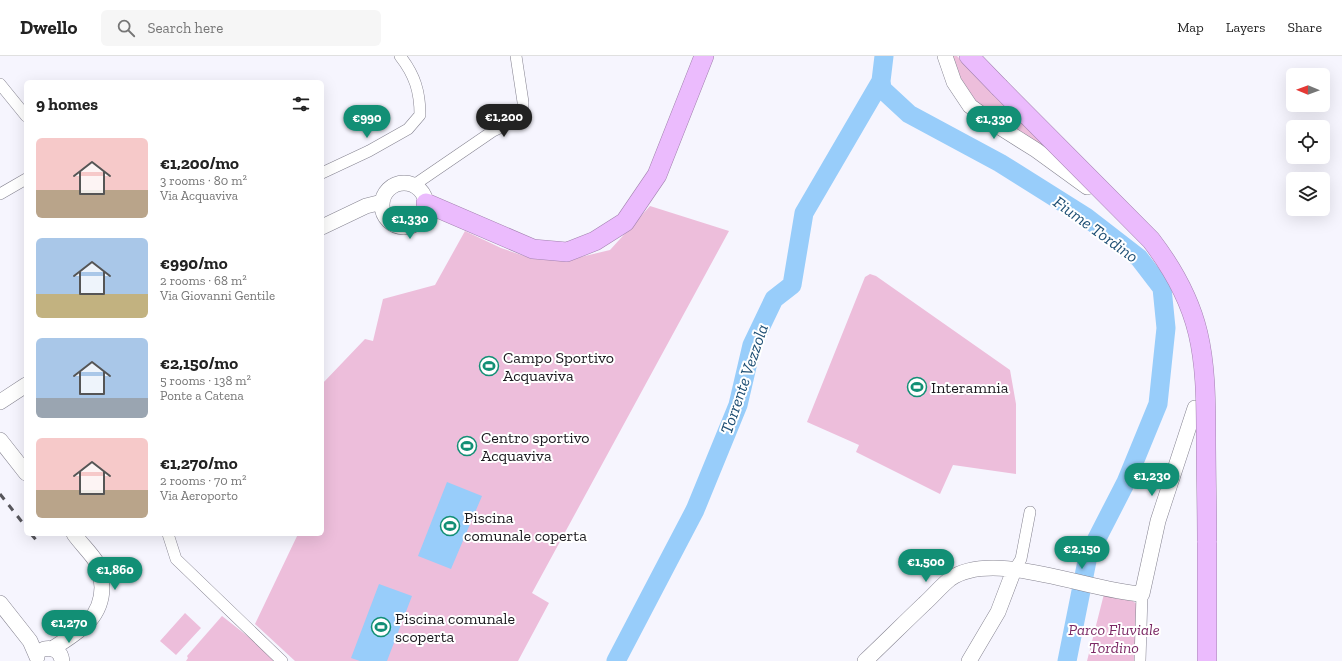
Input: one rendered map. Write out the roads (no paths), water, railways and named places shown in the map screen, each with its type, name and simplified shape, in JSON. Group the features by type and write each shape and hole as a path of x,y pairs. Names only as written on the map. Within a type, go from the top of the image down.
{"highway":[{"path":"426,203 533,249 567,252 595,241 625,222 657,175 704,56"},
{"path":"969,56 1151,240 1170,266 1181,285 1198,329 1204,362 1207,541 1207,661"}],"main road":[{"path":"945,56 954,82 970,106 1000,128 1036,150 1087,187"},
{"path":"408,183 414,185 424,195 426,203 423,217 411,226 403,228 389,222 382,210 382,202 388,189 393,185 408,183"},
{"path":"324,226 366,206 382,202"},
{"path":"0,402 24,386"},
{"path":"865,661 950,579 968,570 996,568 1014,570 1034,573 1124,594 1142,594 1158,521 1195,408"},
{"path":"0,440 24,470"},
{"path":"43,654 66,640 87,624 98,612 102,596 101,577 97,564 76,536"},
{"path":"969,661 998,612 1014,570"},
{"path":"0,603 30,641 43,654 60,654 62,660"},
{"path":"62,660 66,640"}],"street":[{"path":"324,172 370,151 408,129 420,115 420,94 401,56"},
{"path":"414,185 493,131 516,120 523,114 523,102 516,56"},
{"path":"0,84 24,114"},
{"path":"0,194 24,180"},
{"path":"1014,570 1021,559 1030,512"},
{"path":"169,536 176,559 282,661"},
{"path":"1140,661 1142,594"}],"water":[{"name":"Piscina comunale coperta","path":"447,482 482,496 451,569 418,556"},
{"name":"Piscina comunale scoperta","path":"379,584 412,596 387,661 360,661 351,658"}],"waterway":[{"name":"Fiume Tordino","path":"884,56 881,81 882,89 909,114 1000,163 1086,217 1139,258 1162,288 1166,328 1158,404 1126,482 1088,556 1067,661"},
{"name":"Torrente Vezzola","path":"616,661 695,510 738,405 752,345 774,299 792,285 804,213 881,81"}],"railway":[{"path":"0,494 24,524"},
{"path":"33,536 37,541"}],"place":[{"name":"Campo Sportivo Acquaviva","path":"489,366"},
{"name":"Interamnia","path":"917,387"},
{"name":"Centro sportivo Acquaviva","path":"467,446"},
{"name":"Piscina comunale coperta","path":"450,526"},
{"name":"Piscina comunale scoperta","path":"381,627"}],"park label":[{"name":"Parco Fluviale Tordino","path":"1114,638"}]}
